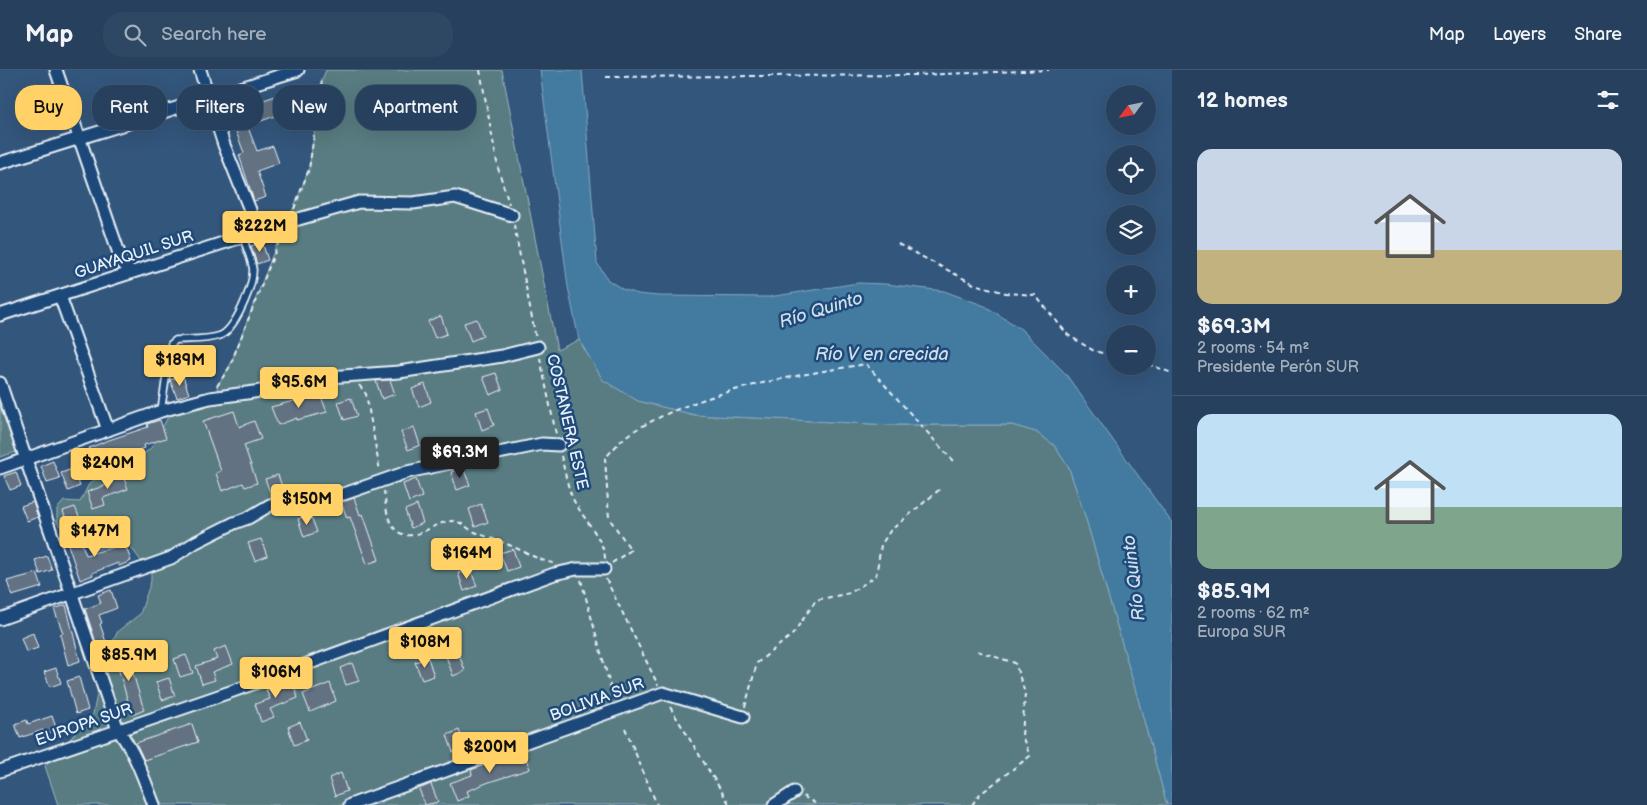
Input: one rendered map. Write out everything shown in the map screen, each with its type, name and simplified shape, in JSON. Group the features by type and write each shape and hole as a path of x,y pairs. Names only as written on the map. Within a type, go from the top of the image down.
{"street":[{"path":"56,70 122,262 131,272"},
{"path":"200,70 204,85"},
{"path":"248,85 298,70"},
{"path":"0,163 177,107"},
{"path":"220,130 250,210 251,225 242,238"},
{"name":"GUAYAQUIL SUR","path":"0,315 288,222 359,202 413,202 455,198 512,215"},
{"path":"60,296 108,430"},
{"path":"0,468 161,412 210,398 268,390 315,378 399,372 502,356 538,347"},
{"path":"0,383 118,730 127,742 154,805"},
{"path":"0,619 171,558 196,542 248,518 270,505 303,496 316,499 333,494 344,494 407,472 542,444 559,445"},
{"name":"EUROPA SUR","path":"0,771 244,687 554,574 577,569 604,569"},
{"name":"BOLIVIA SUR","path":"350,805 663,693 743,717"},
{"path":"774,805 794,792"}],"lane":[{"path":"161,412 171,344 176,340 219,336 227,331 236,320 252,280 253,268 242,238"}],"path":[{"name":"COSTANERA ESTE","path":"480,70 498,168 512,215 550,413 573,499 586,523 600,540 605,554 604,569 608,584 663,693 702,762 730,805"},
{"path":"606,77 917,76 1049,70"},
{"path":"217,386 230,368 276,246 288,222 309,169 322,80"},
{"path":"898,244 974,284 1006,293 1035,295 1068,335 1094,351 1106,354"},
{"path":"604,569 631,550 609,518 605,458 631,432 695,402 792,376 866,364 953,461"},
{"path":"1156,367 1172,373"},
{"path":"353,383 358,384 366,394 381,475"},
{"path":"743,717 757,663 793,634 816,600 850,593 876,576 881,545 890,531 940,489"},
{"path":"384,491 389,521 397,531 404,535 411,536 444,522 458,522 474,532 519,549 543,561 558,563"},
{"path":"581,580 614,700"},
{"path":"972,805 979,795 1030,756 1022,736 1025,693 1015,663 977,651"},
{"path":"625,728 657,805"},
{"path":"794,792 818,805"}],"green space":[{"path":"326,70 502,70 557,350 579,340 603,380 638,401 695,415 892,425 1012,425 1036,432 1054,445 1069,468 1086,519 1167,805 58,805 45,766 93,714 104,660 118,631 140,614 151,581 151,574 123,537 116,544 91,551 81,532 67,535 57,522 57,509 64,501 80,502 89,484 104,473 140,457 151,448 173,408 214,399 219,404 217,386 229,368 276,246 288,222 309,169 315,130 345,130 345,85 321,85"},
{"path":"0,406 16,452 0,457"}],"water":[{"name":"Río V en crecida","path":"540,70 582,70 597,263 608,280 622,289 638,294 658,296 769,297 858,283 885,284 944,291 985,306 1021,329 1065,373 1172,523 1172,805 1167,805 1086,519 1069,468 1054,445 1036,432 1012,425 892,425 695,415 638,401 603,380 579,340 568,287"}],"building":[{"path":"273,97 273,117 263,120 263,100"},
{"path":"235,130 249,130 257,151 273,146 279,163 257,171 266,197 254,201 239,155 244,153"},
{"path":"262,242 268,260 257,264 251,246"},
{"path":"441,316 447,334 435,338 428,321"},
{"path":"477,319 483,336 471,341 464,323"},
{"path":"201,349 208,366 179,376 174,357"},
{"path":"496,373 502,390 490,395 483,377"},
{"path":"183,376 189,394 177,398 170,380"},
{"path":"390,380 395,394 382,399 376,381"},
{"path":"425,384 431,402 419,407 412,389"},
{"path":"320,394 327,412 297,420 297,418 278,425 271,407"},
{"path":"351,398 357,416 344,420 338,402"},
{"path":"488,408 494,425 482,430 476,412"},
{"path":"234,411 239,427 254,421 261,439 244,445 257,483 245,487 243,483 222,491 216,473 221,471 203,421"},
{"path":"160,420 166,438 144,445 145,448 108,460 109,464 76,475 80,486 68,491 61,473 78,467 74,456 90,451 89,448 106,441 148,427 147,424"},
{"path":"414,427 420,445 408,450 401,432"},
{"path":"53,461 60,479 47,483 41,466"},
{"path":"463,468 470,485 457,490 451,472"},
{"path":"121,471 128,489 103,498 105,505 93,509 87,492 112,483 109,476"},
{"path":"16,472 21,486 10,490 4,476"},
{"path":"278,475 284,492 272,497 265,479"},
{"path":"416,479 422,497 409,502 403,484"},
{"path":"354,498 360,515 363,514 379,560 367,564 350,517 347,518 341,502"},
{"path":"33,502 38,517 27,521 21,506"},
{"path":"481,504 488,522 475,527 469,509"},
{"path":"417,505 423,523 411,528 405,510"},
{"path":"75,507 82,524 69,529 63,511"},
{"path":"310,514 317,532 304,537 298,519"},
{"path":"78,534 86,555 125,544 131,561 119,566 118,563 80,580 66,539"},
{"path":"261,539 267,556 255,561 248,543"},
{"path":"513,549 519,567 507,571 500,553"},
{"path":"47,556 52,570 40,574 35,560"},
{"path":"470,569 477,586 464,591 458,573"},
{"path":"37,573 42,587 12,596 7,581"},
{"path":"111,590 117,608 99,615 108,648 99,652 85,609 101,603 98,595"},
{"path":"66,605 80,661 68,665 60,634 63,633 54,609"},
{"path":"450,629 465,671 453,676 438,633"},
{"path":"33,633 38,648 26,652 21,638"},
{"path":"226,646 233,664 212,672 215,680 202,684 196,666 217,659 214,651"},
{"path":"126,650 144,710 132,715 114,654"},
{"path":"186,655 193,673 180,677 174,659"},
{"path":"428,658 434,676 422,680 415,662"},
{"path":"352,663 359,681 346,685 340,668"},
{"path":"56,668 61,683 50,687 44,672"},
{"path":"79,677 88,710 76,714 67,681"},
{"path":"169,678 175,696 162,700 156,682"},
{"path":"292,680 298,698 270,709 274,717 261,722 255,704 270,699 266,690"},
{"path":"330,683 336,701 310,712 303,694"},
{"path":"52,716 57,730 45,734 43,730 20,738 15,724 27,720 28,724"},
{"path":"300,722 307,740 294,745 288,727"},
{"path":"192,724 198,742 144,760 136,743"},
{"path":"459,730 466,748 453,752 447,735"},
{"path":"523,751 530,769 467,791 469,796 457,801 450,783 472,775 471,770"},
{"path":"341,773 347,791 335,796 329,778"},
{"path":"431,784 438,802 425,805 419,789"}],"water label":[{"name":"Río Quinto","path":"821,310"},
{"name":"Río Quinto","path":"1134,578"}]}
